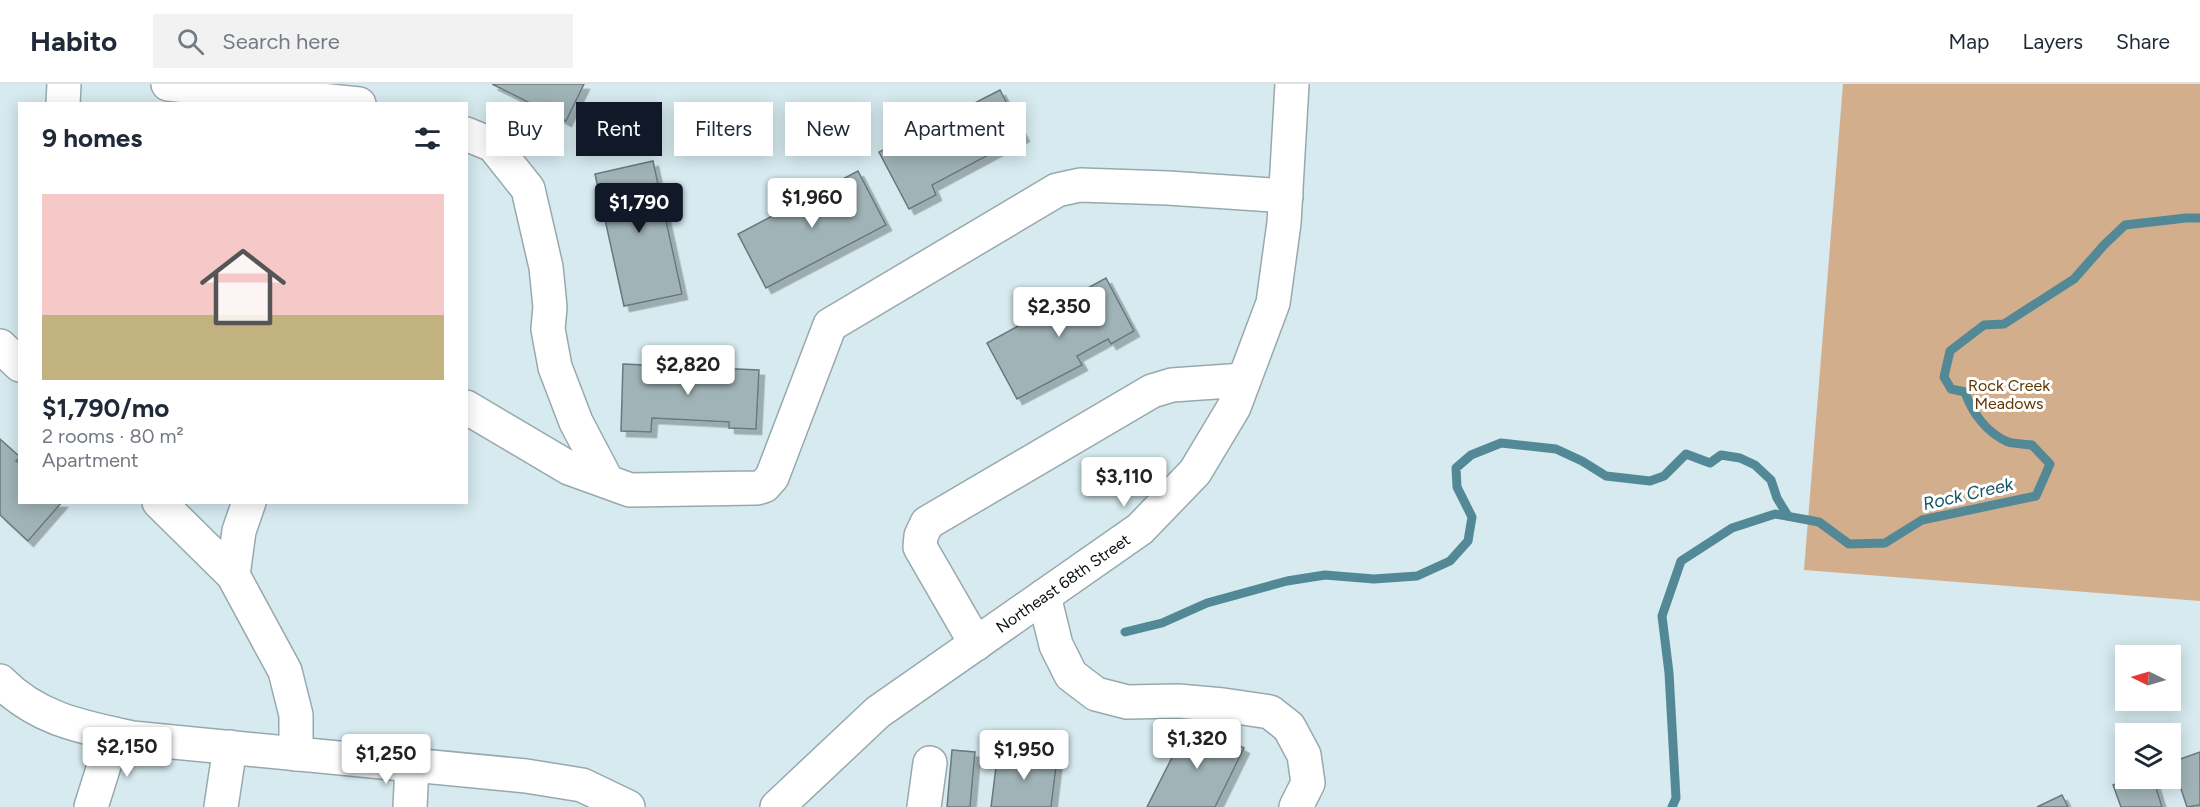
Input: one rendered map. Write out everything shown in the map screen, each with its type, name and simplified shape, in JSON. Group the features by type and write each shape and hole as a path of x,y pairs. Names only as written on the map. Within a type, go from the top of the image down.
{"street":[{"path":"63,102 64,84"},
{"path":"168,84 219,96 325,102"},
{"name":"Northeast 68th Street","path":"784,804 878,712 1140,529 1195,472 1234,407 1273,303 1286,196 1292,84"},
{"path":"468,135 493,145 528,189 546,267 550,307 548,329 555,367 576,422 607,481"},
{"path":"468,408 569,468 630,490 757,488 764,486 772,477 830,325 1057,190 1080,185 1286,196"},
{"path":"0,346 18,363"},
{"path":"976,644 920,547 921,536 927,523 1152,391 1172,385 1244,380"},
{"path":"161,504 233,575 285,671 296,715 296,754"},
{"path":"233,575 239,531 248,504"},
{"path":"1044,596 1056,645 1071,675 1096,694 1127,702 1178,701 1270,712 1289,727 1304,755 1302,795"},
{"path":"0,681 35,710 77,726 132,738 525,776 582,785 628,807"},
{"path":"91,807 114,734"},
{"path":"221,807 230,747"},
{"path":"924,807 930,763"},
{"path":"410,807 412,765"}],"green space":[{"name":"Rock Creek Meadows","path":"1843,84 2200,84 2200,601 1804,570"}],"building":[{"path":"492,84 584,84 566,121 564,120 564,102 528,102"},
{"path":"1000,90 1006,102 977,102"},
{"path":"883,150 883,156 986,156 932,185 936,195 909,209 879,152"},
{"path":"653,161 682,294 624,306 595,174"},
{"path":"858,171 886,225 766,288 738,234"},
{"path":"1106,278 1134,331 1111,344 1108,339 1077,356 1082,365 1017,399 987,343"},
{"path":"623,364 759,370 756,429 729,428 729,422 652,418 651,432 621,431"},
{"path":"0,439 18,455 16,461 18,462 18,504 60,504 28,541 0,515"},
{"path":"1191,720 1244,748 1215,807 1147,807"},
{"path":"952,750 975,752 970,807 947,807"},
{"path":"998,751 1057,758 1051,807 991,807"},
{"path":"2200,752 2200,805 2187,807 2181,789 2181,759"},
{"path":"2115,784 2115,789 2156,789 2162,807 2121,807 2113,785"},
{"path":"2062,795 2068,807 2037,807"}],"waterway":[{"name":"Rock Creek","path":"1672,807 1676,798 1669,673 1662,616 1681,561 1732,528 1775,514 1819,522 1849,544 1885,543 1922,520 2036,496 2050,464 2032,445 2008,442 1993,433 1976,415 1965,392 1951,389 1944,377 1950,351 1984,325 2004,324 2074,279 2125,225 2200,218"},
{"path":"1125,632 1162,623 1207,603 1287,581 1325,575 1374,579 1417,576 1450,561 1468,541 1472,517 1457,487 1456,468 1471,455 1501,443 1556,449 1606,476 1650,481 1664,476 1686,454 1710,463 1721,455 1740,458 1755,465 1771,480 1777,498 1788,516"}]}
